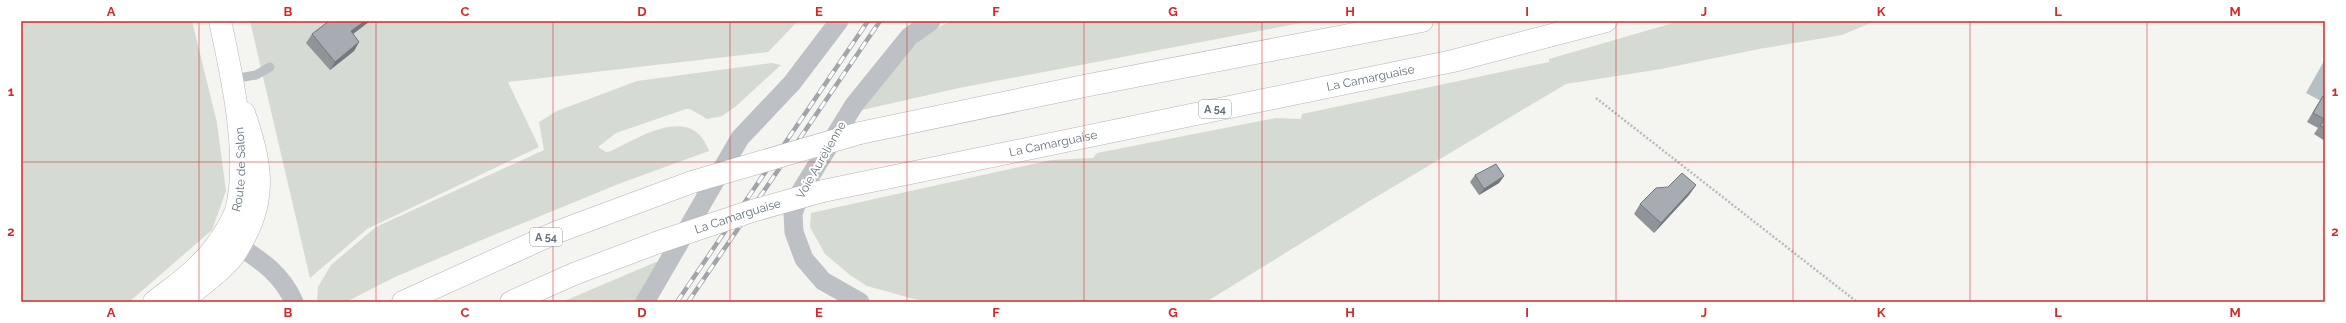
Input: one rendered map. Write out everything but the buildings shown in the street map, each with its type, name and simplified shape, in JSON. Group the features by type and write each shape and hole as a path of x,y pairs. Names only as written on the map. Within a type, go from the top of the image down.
{"main road":[{"name":"Route de Salon","path":"170,299 202,263 231,241 237,209 242,174 233,79 220,21"},
{"name":"A 54","path":"403,302 557,232 692,182 860,134 1089,84 1422,21"},
{"name":"La Camarguaise","path":"511,302 574,274 656,243 752,211 823,191 1453,61 1606,21"}],"street":[{"path":"645,302 740,138 792,83 839,21"},
{"name":"Voie Aurélienne","path":"860,302 823,281 804,259 794,232 793,214 801,191 854,105 909,37 931,21"},
{"path":"231,241 273,270 287,287 294,302"}],"lane":[{"path":"233,79 256,75 270,67"}],"path":[{"path":"1596,98 1857,302"}],"shaded area":[{"path":"21,21 192,21 217,123 226,191 212,230 129,302 21,302"},
{"path":"250,21 798,21 768,52 508,82 539,147 367,229 310,278"},
{"path":"952,21 1311,21 959,88 862,110 891,71 912,47 937,28"},
{"path":"1680,21 1875,21 1842,35 1759,49 1661,69 1566,84 1371,200 1206,302 925,302 867,286 850,275 825,254 810,227 811,213 1051,160 1093,158 1097,153 1276,118 1301,119 1302,114 1549,62 1549,59"},
{"path":"2324,61 2325,94 2321,101 2306,93"},
{"path":"772,63 781,65 735,107 722,116 707,119 690,109 686,109 616,133 598,147 606,152 611,151 650,132 678,126 691,129 701,137 709,151 621,183 484,239 395,277 346,302 317,302 318,287 331,265 376,227 544,150 539,122 557,111 637,81"},
{"path":"656,262 662,264 639,302 562,302"}],"railway":[{"path":"677,302 868,21"},
{"path":"688,302 880,21"}]}
